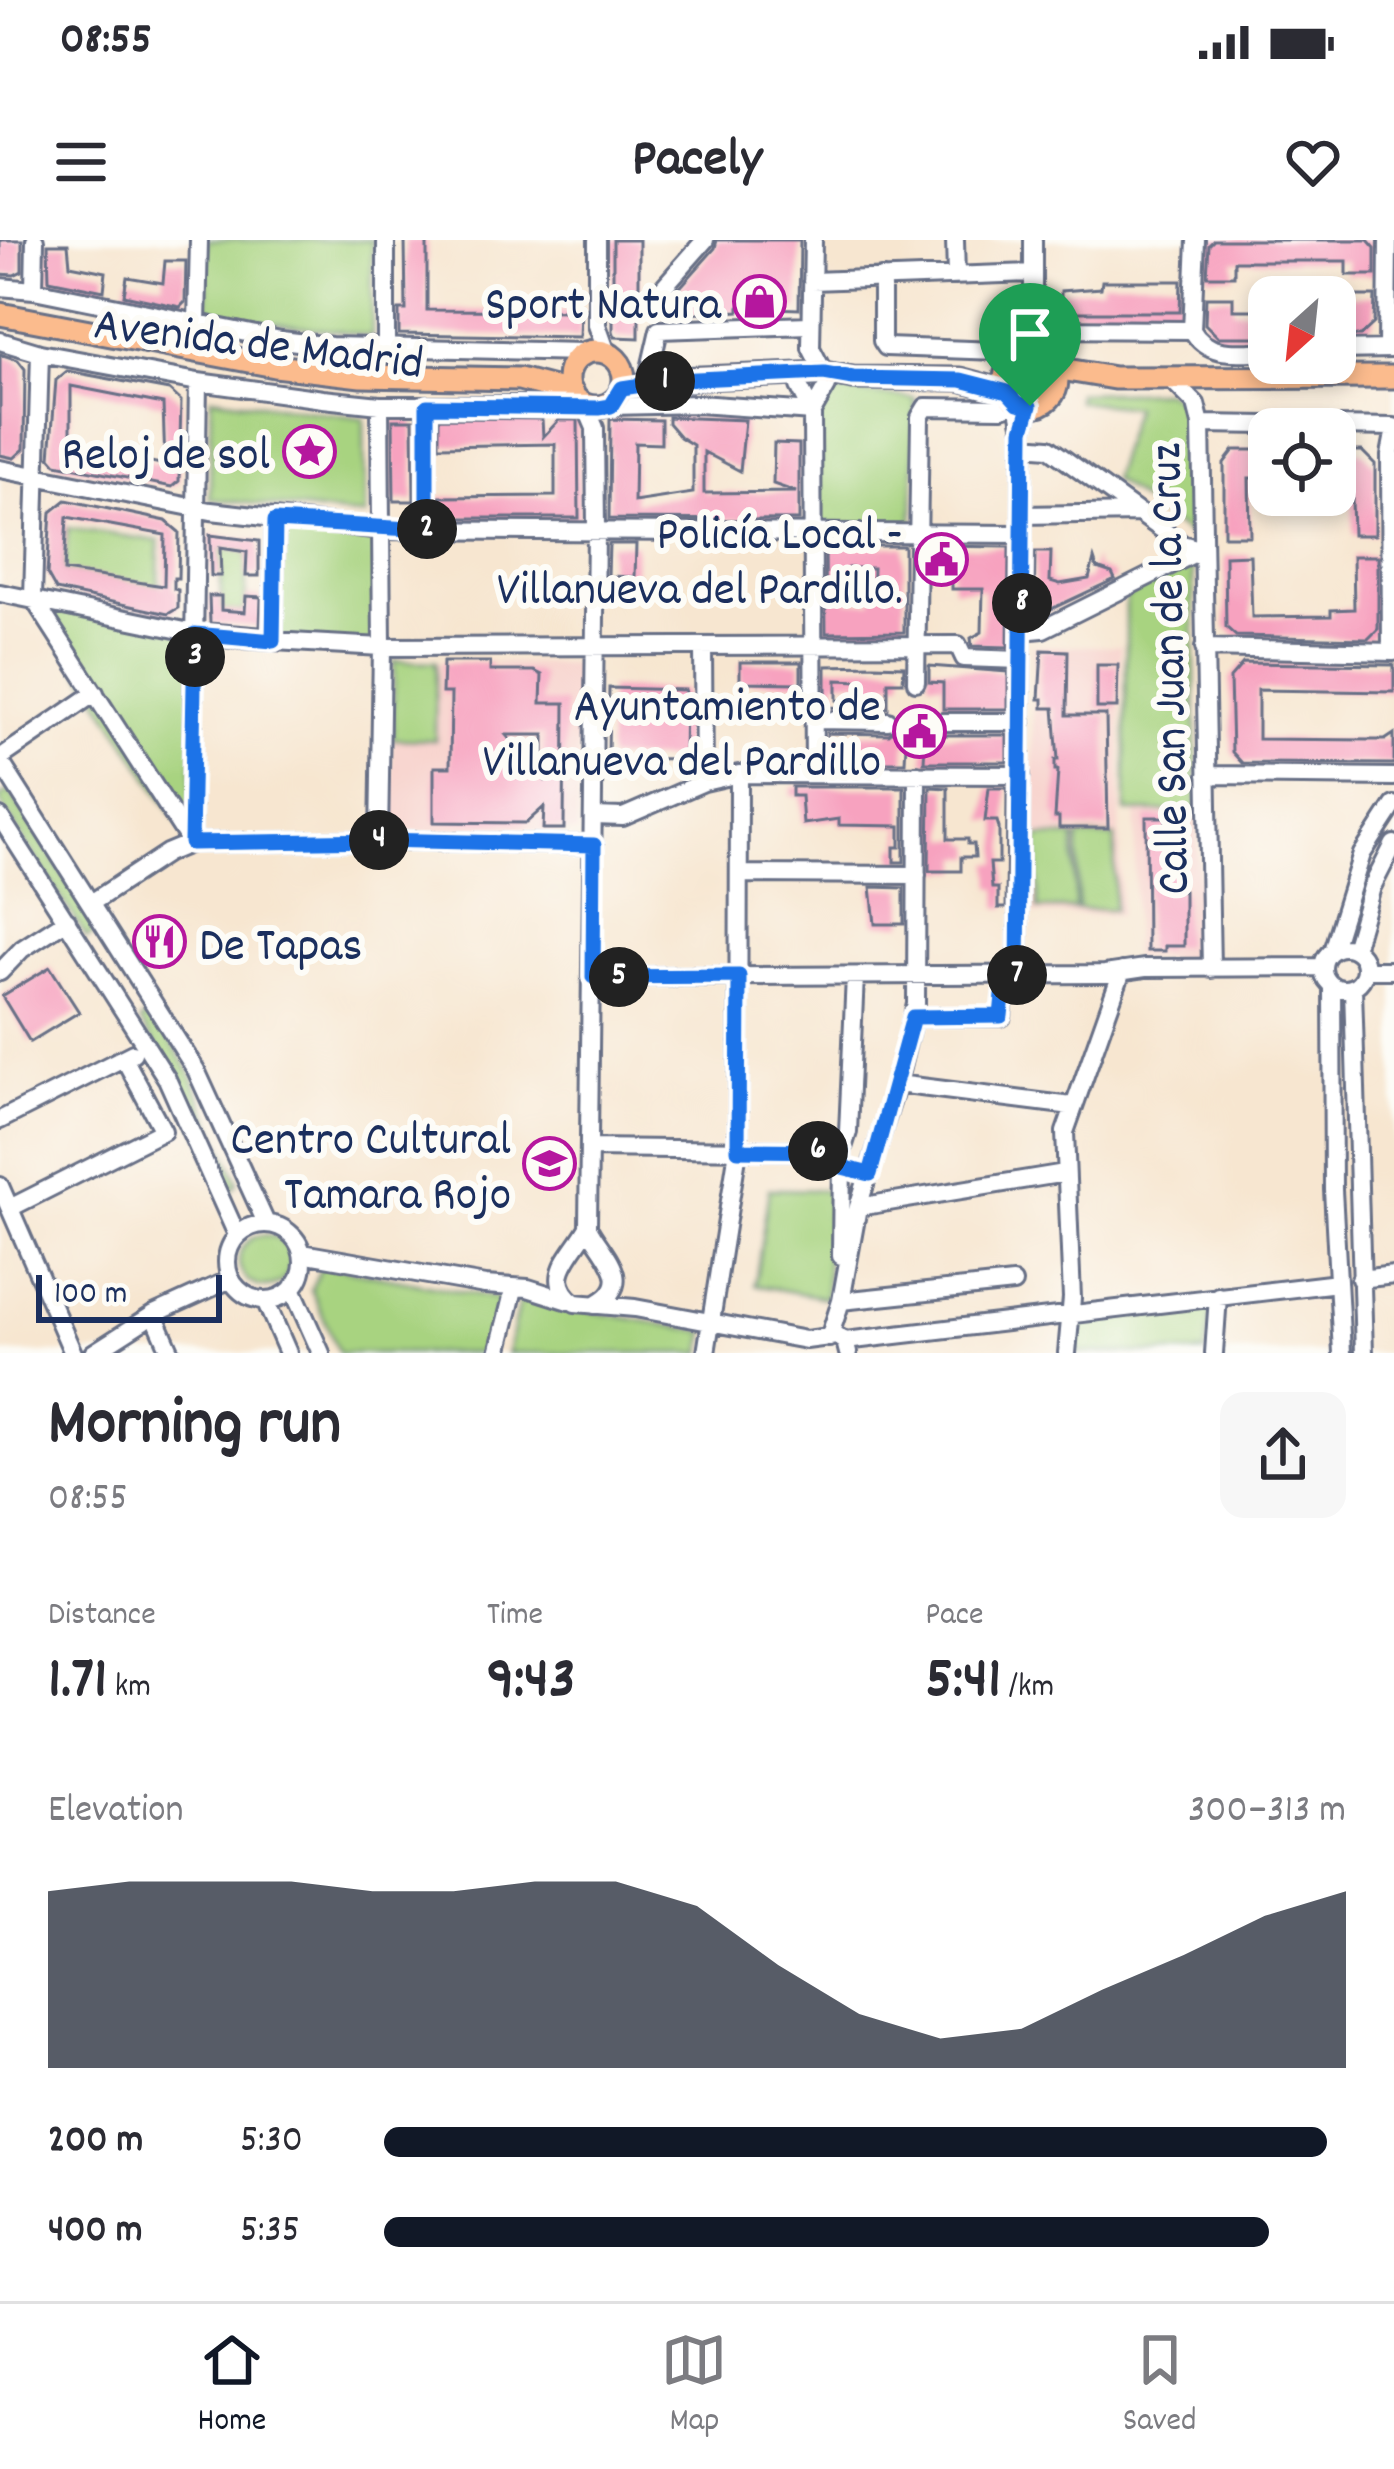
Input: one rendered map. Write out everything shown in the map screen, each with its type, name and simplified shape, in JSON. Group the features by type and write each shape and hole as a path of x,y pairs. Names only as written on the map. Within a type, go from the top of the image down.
{"main road":[{"name":"Avenida de Madrid","path":"0,314 275,366 361,376 961,380 1035,365 1114,378 1394,377"},
{"path":"1035,365 1046,401 1019,400 1005,379 1035,365"},
{"name":"Avenida de Madrid","path":"596,381 649,374 675,380"},
{"name":"Avenida de Madrid","path":"961,380 1019,400"}],"street":[{"path":"34,290 35,240"},
{"path":"197,322 199,240"},
{"path":"386,240 386,350"},
{"path":"597,240 588,1227 635,1308"},
{"path":"653,299 705,240"},
{"path":"812,412 825,380 811,348 813,240"},
{"path":"955,240 956,276"},
{"path":"1033,240 1035,365"},
{"path":"1196,240 1192,330 1210,349 1248,350"},
{"path":"1356,350 1391,349 1388,240"},
{"path":"812,280 1033,273"},
{"name":"Avenida de Madrid","path":"882,278 882,341 886,347 998,350 1035,365"},
{"name":"Avenida de Madrid","path":"0,287 281,340 386,350 596,381 698,404 812,412"},
{"path":"1033,310 1040,329 1035,365"},
{"path":"649,374 659,330 810,326"},
{"path":"1040,329 1192,330"},
{"name":"Avenida de Madrid","path":"0,341 197,382 380,405 427,406 596,381"},
{"path":"811,348 799,380 812,412 814,773"},
{"path":"40,353 33,598 191,843"},
{"name":"Calle San Juan de la Cruz","path":"1170,379 1196,404 1202,424 1211,969"},
{"path":"191,843 197,382"},
{"path":"913,1017 1001,1016 1011,975 1021,775 1023,438 1019,400 1002,408 923,410 916,682"},
{"path":"379,840 380,405"},
{"path":"427,406 427,530"},
{"path":"1202,424 1394,431 1390,455 1393,652 1204,648"},
{"path":"1023,438 1049,448 1182,544 1202,550"},
{"path":"0,469 196,509 382,530 1022,534"},
{"path":"1022,515 1140,513"},
{"path":"273,641 275,521"},
{"path":"1022,631 1043,629 1202,550"},
{"path":"0,593 195,634 273,641 382,647 958,645 964,658 1022,660"},
{"path":"704,647 704,782"},
{"path":"95,693 0,760 196,1070 266,1223"},
{"path":"814,720 887,721"},
{"path":"943,722 1021,722"},
{"path":"594,816 623,817 704,782 739,774 1021,775"},
{"path":"706,1353 738,1150 739,774"},
{"path":"830,1344 858,1207 913,1017 917,774"},
{"path":"1207,775 1394,777"},
{"path":"1342,1353 1327,959 1361,854 1394,805"},
{"path":"0,817 174,1091 237,1235"},
{"path":"91,903 167,853 191,843 379,840 594,845"},
{"path":"1354,950 1372,887 1394,844"},
{"path":"739,874 917,875"},
{"path":"0,972 22,949 67,920"},
{"path":"593,977 1211,969 1327,959 1342,947 1354,950 1363,958 1365,970 1353,988 1364,1353"},
{"path":"1365,970 1394,970"},
{"path":"1067,1353 1065,1132 1122,971"},
{"path":"841,1301 842,1159 848,1132 855,976"},
{"path":"1331,986 1353,988"},
{"path":"0,1120 146,1045"},
{"path":"10,1208 163,1131 124,1058"},
{"path":"897,1084 1072,1106"},
{"path":"589,1148 738,1150 842,1159 870,1174"},
{"path":"858,1207 1065,1173"},
{"path":"0,1186 73,1353"},
{"path":"266,1223 285,1229 302,1253 303,1266 292,1288 265,1300 245,1294 231,1279 227,1256 237,1235 266,1223"},
{"path":"498,1353 521,1289 560,1270 588,1227"},
{"path":"574,1251 601,1252"},
{"path":"302,1253 830,1344 1338,1283"},
{"path":"560,1270 562,1289 585,1304"},
{"path":"1360,1279 1394,1275"},
{"path":"93,1353 154,1314 231,1279"},
{"path":"585,1304 609,1296 616,1281"},
{"path":"841,1301 1013,1283"},
{"path":"292,1288 321,1353"},
{"path":"1214,1353 1218,1296"},
{"path":"265,1300 288,1353"},
{"path":"154,1314 171,1353"}],"shaded area":[{"path":"1033,646 1121,646 1120,915 1033,914"},
{"path":"394,661 574,664 578,677 578,833 392,832"},
{"path":"1197,811 1198,954 1187,959 1133,958 1136,812"}],"green space":[{"path":"207,240 372,240 372,336 207,314"},
{"path":"830,390 915,398 913,527 818,526 816,416"},
{"path":"1165,391 1184,402 1190,419 1191,537 1112,479 1134,407 1077,401 1077,393"},
{"path":"211,397 364,418 365,516 210,499"},
{"path":"275,521 382,530 382,647 273,641"},
{"path":"68,528 159,541 158,587 64,571"},
{"path":"220,548 247,552 245,612 221,611"},
{"path":"1193,562 1197,811 1126,812 1126,597"},
{"path":"33,598 195,634 191,843"},
{"path":"394,661 436,662 435,740 393,739"},
{"path":"9,791 99,930 87,938 0,802"},
{"path":"1037,837 1074,837 1075,909 1038,909"},
{"path":"1078,837 1115,837 1114,910 1078,909"},
{"path":"152,1013 189,1070 238,1182 228,1195 177,1079 140,1021"},
{"path":"769,1189 828,1190 826,1298 755,1285"},
{"path":"265,1235 283,1243 291,1261 283,1279 265,1287 247,1279 239,1261 247,1243"},
{"path":"322,1265 500,1299 486,1353 339,1353 311,1289"},
{"path":"520,1299 706,1332 702,1353 507,1353"},
{"path":"1212,1305 1205,1353 1077,1353 1076,1319"}],"building":[{"path":"0,240 22,240 22,271 0,274"},
{"path":"405,240 427,240 427,310 581,311 580,337 399,334 399,310 406,310"},
{"path":"613,240 639,240 639,338 615,337 613,331"},
{"path":"717,240 800,240 799,309 739,307 739,311 668,315 668,301"},
{"path":"1214,240 1368,240 1375,248 1375,275 1347,275 1347,261 1234,261 1234,276 1207,276 1209,245"},
{"path":"48,244 68,244 70,265 106,272 104,291 49,280"},
{"path":"165,261 186,261 185,302 180,307 124,295 127,277 163,283"},
{"path":"1102,281 1181,281 1180,312 1061,312 1061,291 1101,288"},
{"path":"1356,296 1375,296 1374,323 1356,336"},
{"path":"1206,297 1233,297 1233,310 1248,310 1248,337 1218,337 1205,324"},
{"path":"0,354 18,360 25,369 24,449 14,458 0,455"},
{"path":"67,371 169,390 181,401 179,481 172,487 56,464 50,457 56,380","holes":["71,386 163,404 165,465 71,442"]},
{"path":"668,417 745,420 740,471 704,452 704,493 796,492 773,484 774,443 799,444 799,520 609,519 610,419 661,420 661,444 635,443 634,502 693,493 693,445 680,437"},
{"path":"439,418 542,419 543,437 559,420 578,420 579,518 440,518 440,497 555,496 555,444 439,446"},
{"path":"393,420 413,420 414,501 394,501"},
{"path":"1234,450 1248,450 1250,536 1224,536 1224,463"},
{"path":"1356,451 1362,451 1375,464 1375,535 1353,535"},
{"path":"66,500 166,521 179,532 178,578 174,578 178,608 168,614 56,590 47,574 51,512","holes":["67,517 165,535 164,586 64,571"]},
{"path":"210,535 259,541 259,576 246,576 247,552 220,548 221,576 211,576"},
{"path":"609,544 636,544 635,577 608,576"},
{"path":"825,546 904,546 904,632 826,633","holes":["848,568 873,568 872,602 848,601"]},
{"path":"931,546 1009,547 1008,647 972,646 971,638 982,632 983,589 952,589 952,571 930,570"},
{"path":"1035,552 1051,552 1050,581 1089,579 1094,559 1097,568 1115,579 1034,617"},
{"path":"1250,555 1252,617 1331,616 1331,610 1354,609 1353,556 1378,556 1378,629 1368,639 1236,636 1226,627 1225,556"},
{"path":"209,596 221,596 221,610 245,612 246,596 261,597 260,627 210,623"},
{"path":"1042,650 1068,651 1067,715 1106,715 1108,828 1059,828 1054,708 1043,708 1043,699 1039,699"},
{"path":"443,662 490,662 490,671 542,675 541,703 565,703 564,829 543,829 544,807 526,823 434,822 434,767 450,767 451,693 442,693","holes":["506,735 544,735 544,779"]},
{"path":"740,662 801,662 801,683 740,682"},
{"path":"1243,663 1394,665 1394,692 1258,690 1258,739 1385,740 1394,734 1394,764 1242,763 1232,752 1230,678"},
{"path":"1097,665 1118,665 1117,708 1097,708"},
{"path":"826,666 904,666 903,682 888,682 888,708 873,708 873,697 860,697 861,681 837,680 837,700 852,701 852,708 826,707"},
{"path":"929,666 1008,672 1008,709 943,709 943,683 929,682"},
{"path":"609,688 685,690 684,759 608,758"},
{"path":"900,724 931,724 943,735 1007,735 1007,762 924,762 925,743 906,743 905,762 827,762 827,733 889,734"},
{"path":"792,787 904,787 904,862 894,862 900,826 839,825 839,819 803,824 801,796 792,796"},
{"path":"930,787 948,788 948,839 968,839 968,844 974,844 975,857 961,857 961,871 929,871"},
{"path":"989,788 1007,788 1006,908 998,908 998,888 992,888 990,863 999,863 999,828 997,821 985,821"},
{"path":"1146,817 1166,817 1166,833 1177,833 1184,946 1165,946 1165,951 1147,951"},
{"path":"871,887 904,888 904,924 875,924"},
{"path":"50,967 79,1012 30,1042 2,996"}],"tunnel":[{"path":"916,724 916,743"}],"place":[{"name":"Sport Natura","path":"760,301"},
{"name":"Reloj de sol","path":"309,451"},
{"name":"Policía Local - Villanueva del Pardillo.","path":"942,559"},
{"name":"Ayuntamiento de Villanueva del Pardillo","path":"920,731"},
{"name":"De Tapas","path":"160,942"},
{"name":"Centro Cultural Tamara Rojo","path":"550,1164"}],"route":[{"path":"824,373 961,380 1008,392 1018,403 1030,406 1023,430 1018,975 1005,975 1001,1016 913,1017 870,1174 842,1167 842,1151 738,1150 739,976 593,977 594,845 379,840 191,843 195,634 273,641 275,521 427,530 427,406 599,408 611,406 622,388 675,380 824,373"}]}
